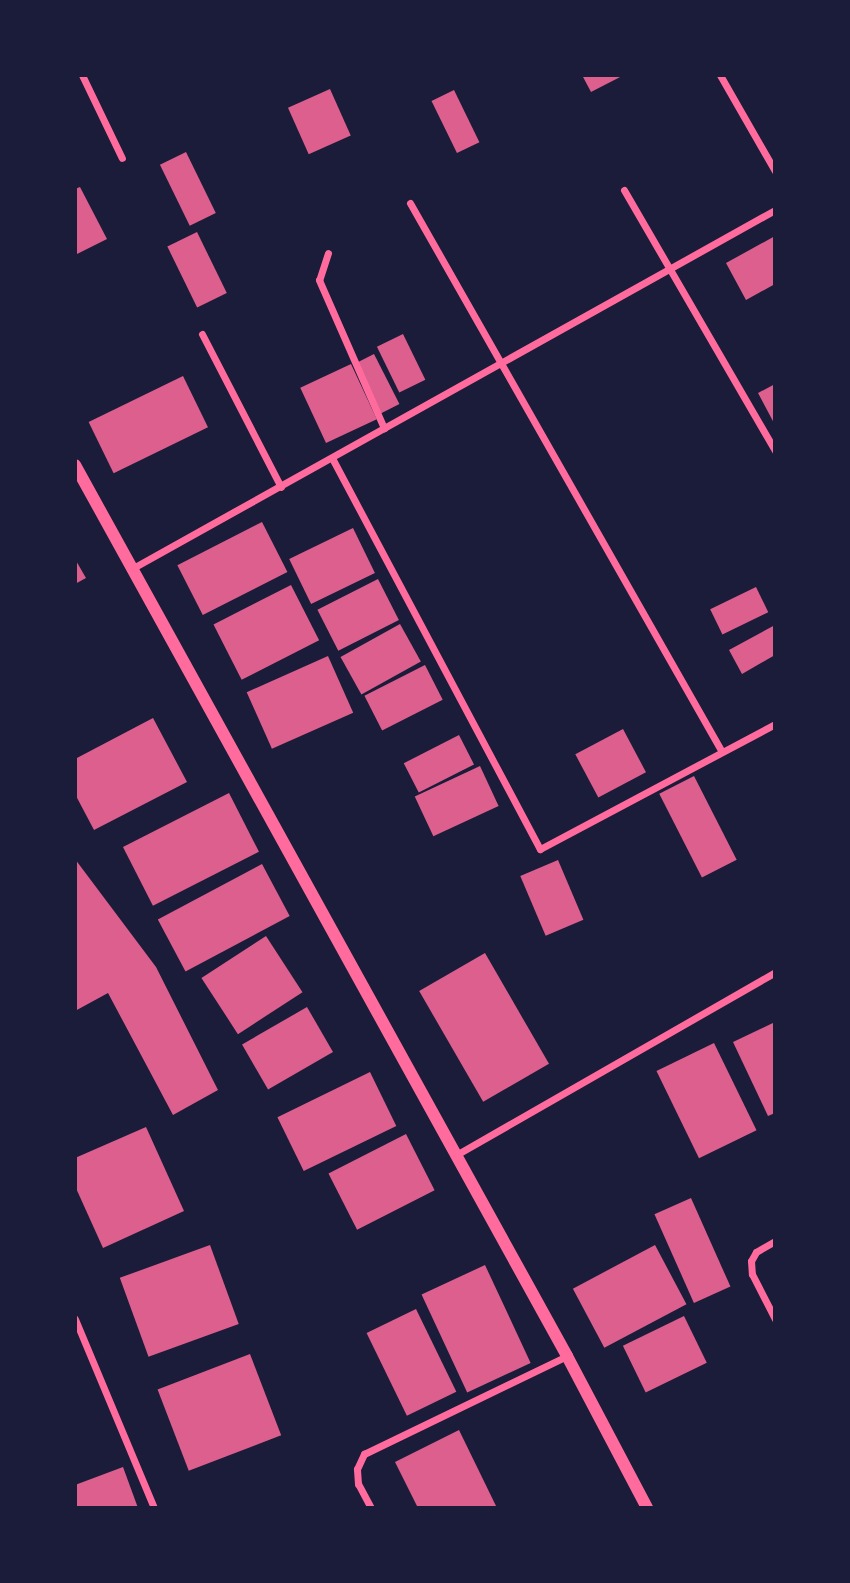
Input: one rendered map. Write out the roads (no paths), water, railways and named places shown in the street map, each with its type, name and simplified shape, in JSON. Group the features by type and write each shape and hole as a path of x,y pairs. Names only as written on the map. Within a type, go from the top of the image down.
{"street":[{"path":"82,75 122,158"},
{"path":"720,75 775,171"},
{"path":"624,190 775,451"},
{"path":"410,203 504,362 722,752"},
{"path":"133,568 775,210"},
{"path":"328,253 319,280 384,428"},
{"path":"202,334 281,486"},
{"path":"332,458 540,849 775,724"},
{"path":"76,470 133,568 568,1356 646,1508"},
{"path":"456,1155 775,972"},
{"path":"775,1241 756,1252 751,1261 752,1274 775,1318"},
{"path":"75,1319 154,1508"},
{"path":"372,1508 358,1484 357,1469 364,1454 568,1356"}]}
